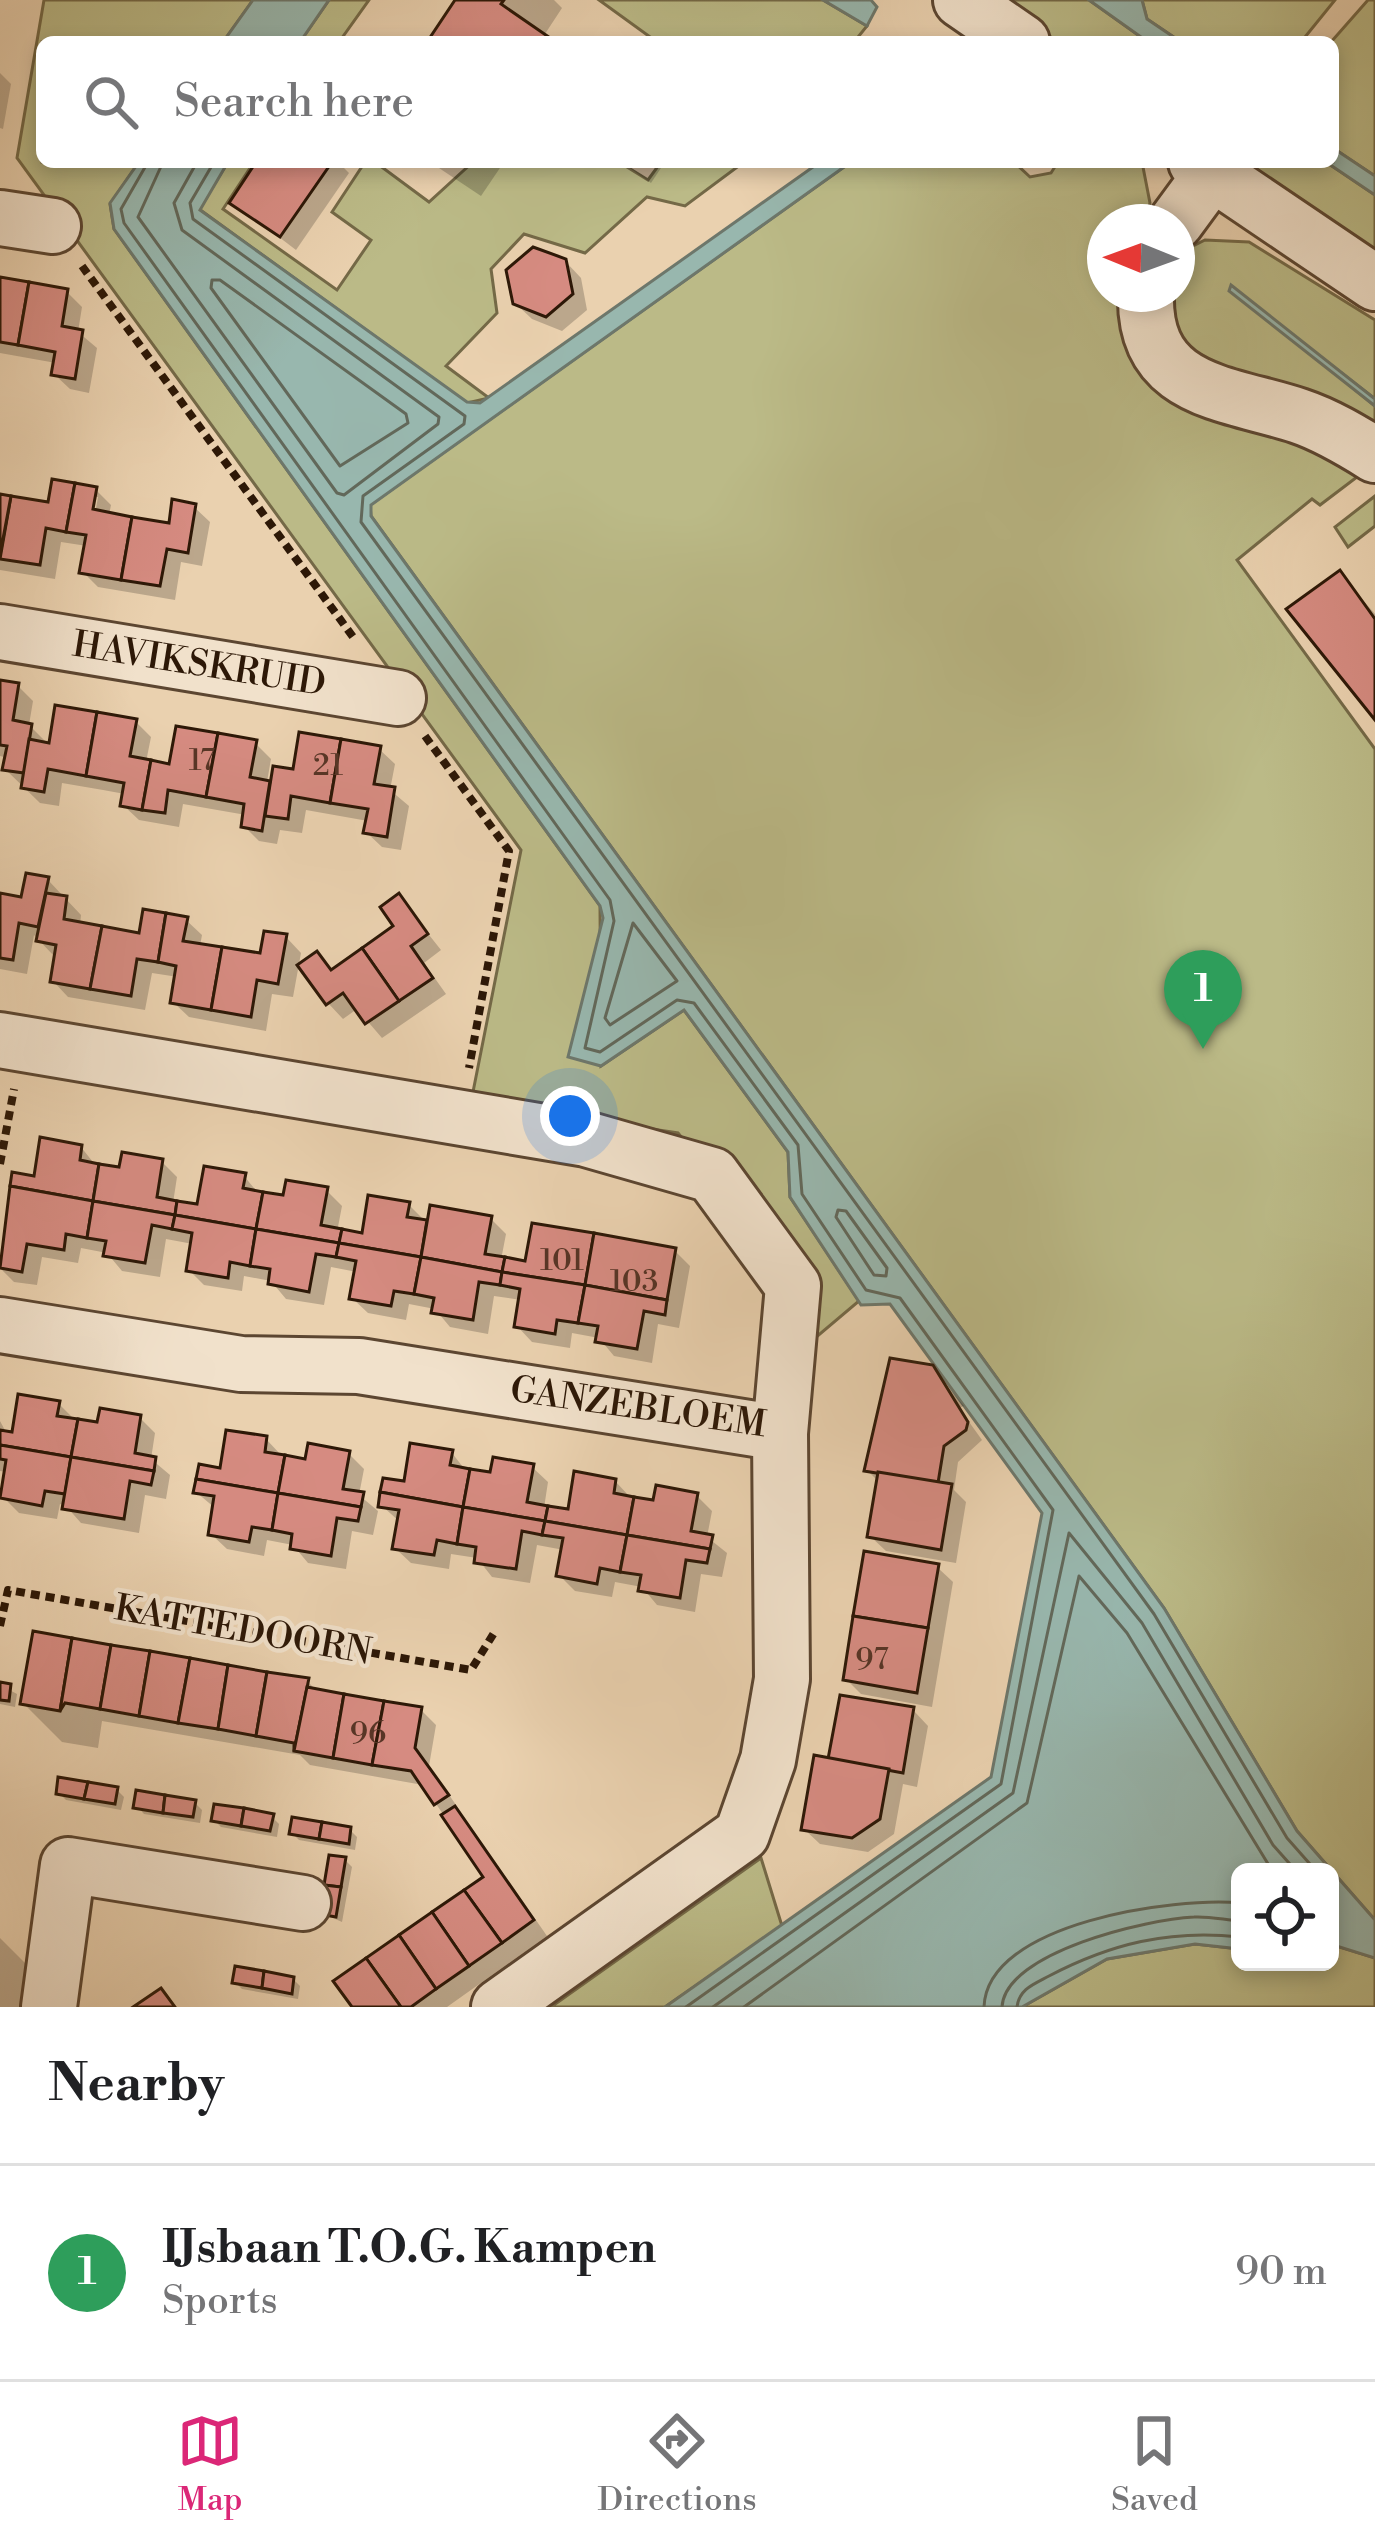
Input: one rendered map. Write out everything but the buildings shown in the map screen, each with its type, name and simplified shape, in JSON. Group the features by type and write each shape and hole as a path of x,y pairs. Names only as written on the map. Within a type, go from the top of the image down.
{"street":[{"path":"961,0 1013,36"},
{"path":"1185,204 1204,168 1375,283"},
{"path":"0,218 53,226"},
{"path":"1148,312 1150,332 1174,373 1195,385 1301,417 1375,455"},
{"name":"HAVIKSKRUID","path":"0,632 398,698"},
{"name":"GANZEBLOEM","path":"0,1325 241,1364 359,1366 780,1433 793,1286 712,1175 586,1139 11,1040"},
{"path":"499,2007 742,1834 768,1760 782,1679 780,1433"},
{"path":"49,2007 68,1865 303,1903"}],"path":[{"path":"0,1164 11,1040"},
{"name":"KATTEDOORN","path":"0,1626 8,1590 471,1670 494,1633"}],"shaded area":[{"path":"44,0 253,0 227,36 38,36"},
{"path":"329,0 369,0 343,36 304,36"},
{"path":"599,0 823,0 867,26 859,36 649,36"},
{"path":"996,0 1089,0 1140,36 1049,36"},
{"path":"1142,0 1335,0 1306,36 1172,36 1147,19"},
{"path":"1368,0 1375,0 1375,176 1339,152 1336,36"},
{"path":"36,47 36,168 135,168 110,204 114,229 600,906 601,1066 684,1010 788,1152 790,1197 859,1301 814,1339 712,1175 678,1133 471,1102 521,850 17,158"},
{"path":"224,168 250,168 223,209 337,290 371,240 332,212 361,168 383,168 429,202 466,168 629,168 648,180 657,168 736,168 685,206 647,197 585,253 524,234 491,269 497,313 446,366 489,398 467,403 199,209"},
{"path":"843,168 1020,168 1030,177 1054,168 1143,168 1150,204 1087,204 1087,312 1146,312 1261,424 1357,468 1357,477 1320,505 1312,499 1237,560 1375,749 1375,1920 1339,1879 1339,1863 1325,1863 1297,1831 1164,1608 371,516 370,505"},
{"path":"1252,168 1335,168 1375,195 1375,259 1254,174"},
{"path":"1205,240 1249,242 1375,320 1375,399 1230,287 1375,406 1375,426 1235,383 1174,337 1169,312 1195,312 1195,245"},
{"path":"1375,496 1375,526 1348,547 1335,527"},
{"path":"761,1858 782,1926 665,2007 551,2007"},
{"path":"1195,1944 1231,1948 1231,1971 1339,1971 1339,1947 1375,1958 1375,2007 1022,2007 1107,1959"}],"water":[{"path":"253,0 329,0 304,36 227,36"},
{"path":"823,0 871,0 877,7 867,26"},
{"path":"1089,0 1142,0 1147,19 1172,36 1140,36"},
{"path":"1339,152 1375,176 1375,195 1335,168 1339,168"},
{"path":"135,168 224,168 200,210 467,402 480,403 812,168 843,168 371,505 371,516 1164,1608 1297,1831 1325,1863 1231,1863 1231,1948 1195,1944 1107,1959 1022,2007 665,2007 991,1777 1042,1513 890,1304 861,1305 790,1197 788,1152 684,1010 601,1066 568,1057 603,918 600,906 114,229 110,203"},
{"path":"1231,285 1375,399 1375,406 1229,291"},
{"path":"1339,1879 1375,1920 1375,1958 1339,1947"}],"place":[{"name":"IJsbaan T.O.G. Kampen","path":"1203,1049"}]}
